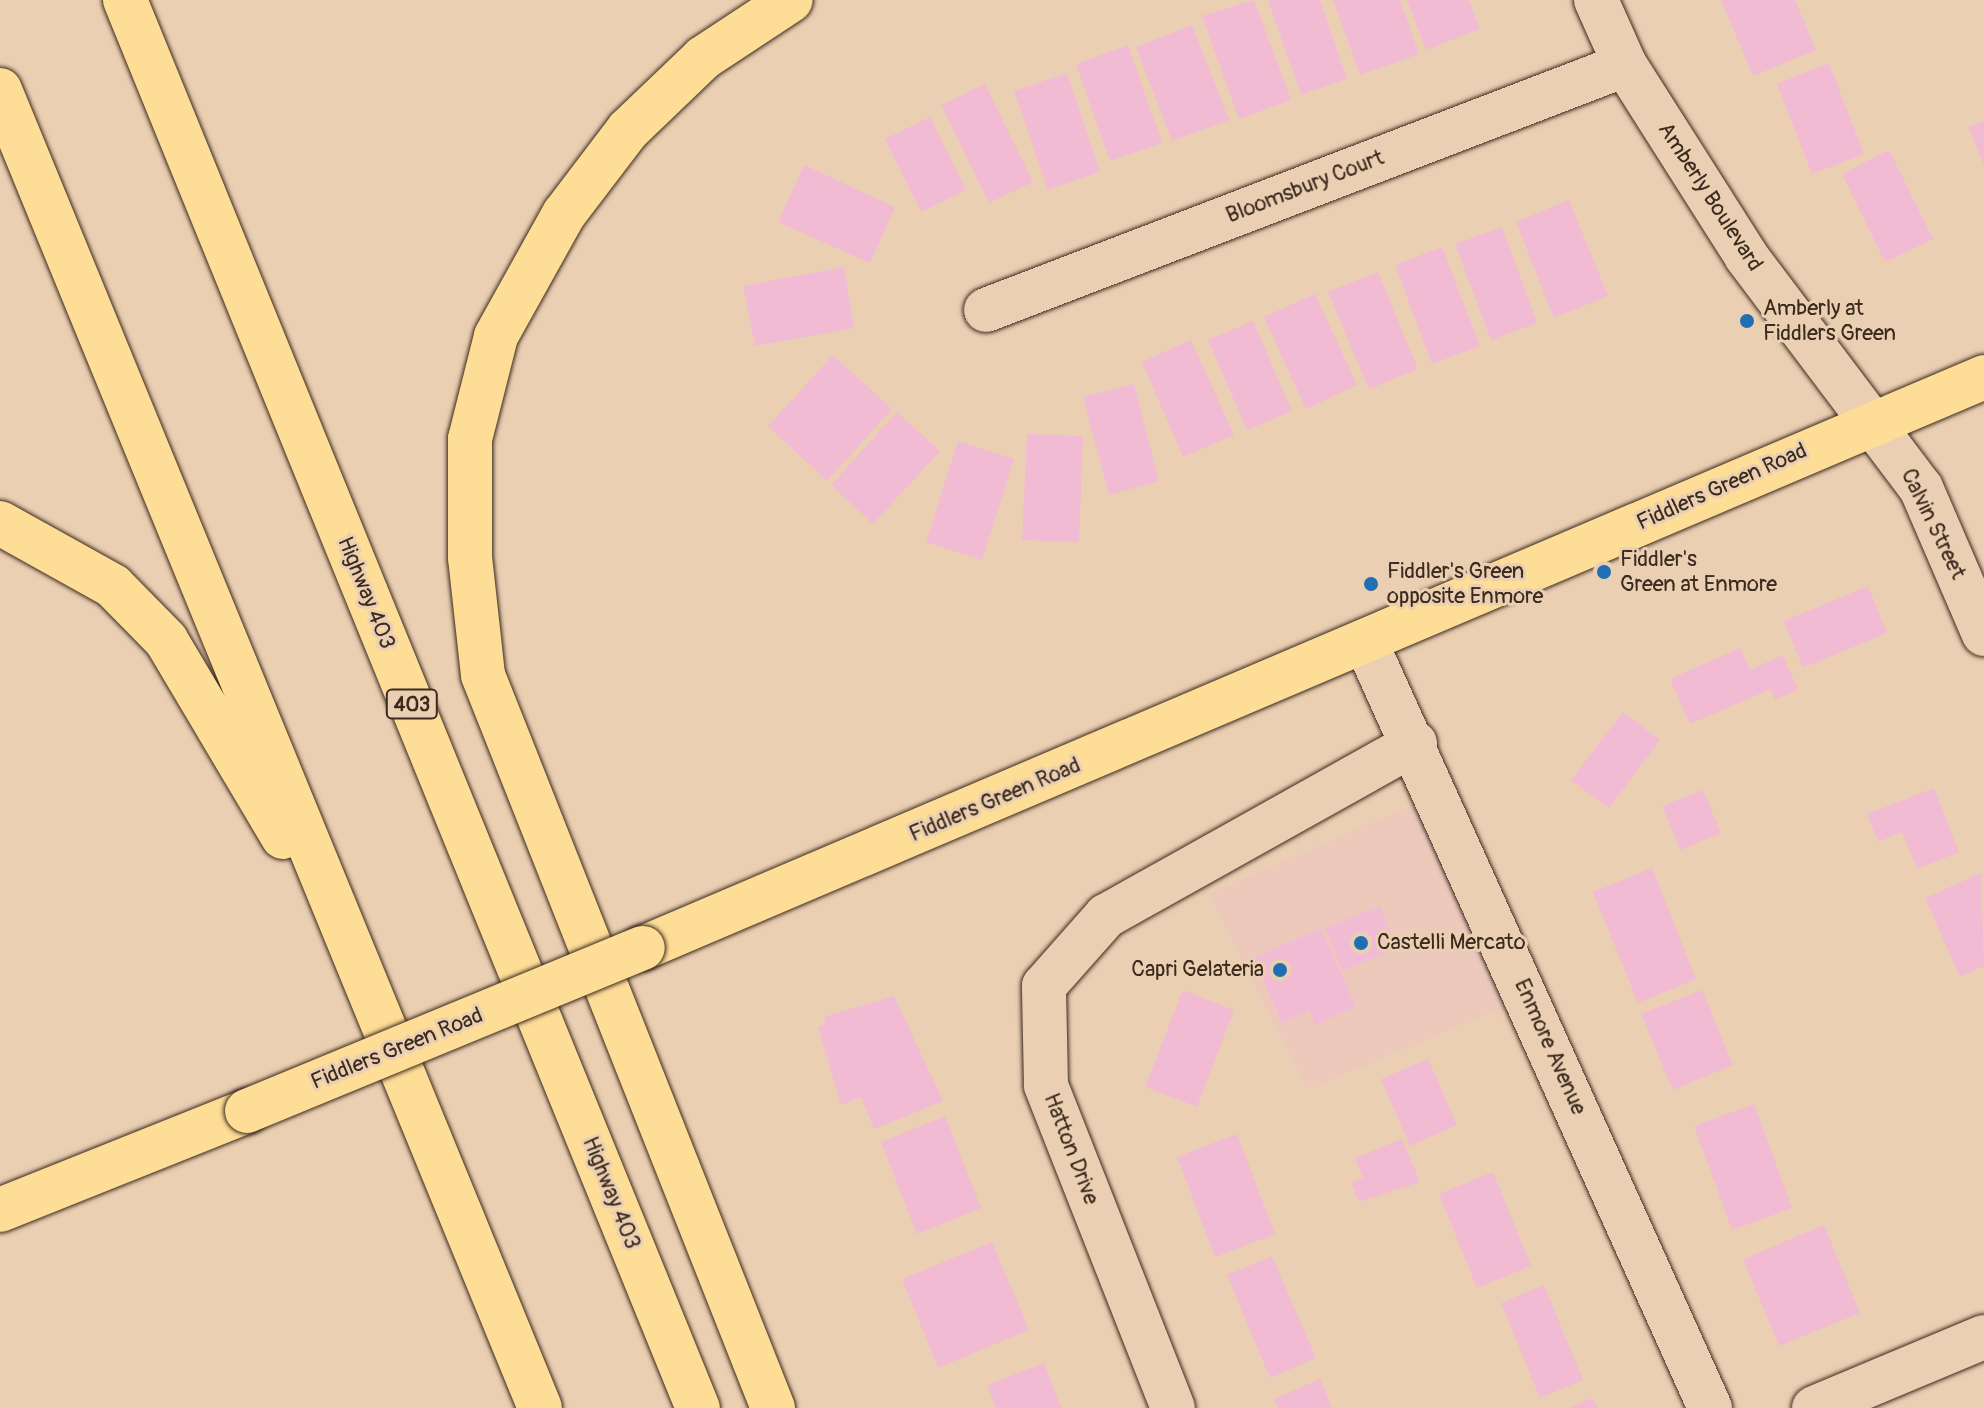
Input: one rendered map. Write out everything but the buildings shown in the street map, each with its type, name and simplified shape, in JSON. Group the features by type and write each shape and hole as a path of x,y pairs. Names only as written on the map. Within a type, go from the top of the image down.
{"main road":[{"name":"Highway 403","path":"125,0 698,1408"},
{"path":"773,1408 483,675 470,558 470,439 496,336 564,214 628,130 692,68 791,0"},
{"path":"0,90 540,1408"},
{"name":"Fiddlers Green Road","path":"0,1210 643,948 1367,645 1875,419 1984,377"},
{"path":"0,523 113,586 166,640 358,964"}],"street":[{"name":"Amberly Boulevard","path":"1596,0 1625,65 1746,256 1875,419"},
{"name":"Bloomsbury Court","path":"986,310 1625,65"},
{"name":"Calvin Street","path":"1875,419 1921,488 1984,634"},
{"name":"Enmore Avenue","path":"1367,645 1415,743 1710,1408"},
{"name":"Hatton Drive","path":"1173,1408 1046,1085 1044,986 1106,916 1415,743"},
{"path":"1814,1408 1984,1337"}],"shaded area":[{"path":"1421,801 1507,1006 1307,1090 1208,894"}],"place":[{"name":"Amberly at Fiddlers Green","path":"1747,321"},
{"name":"Fiddler's Green at Enmore","path":"1604,572"},
{"name":"Fiddler's Green opposite Enmore","path":"1371,584"},
{"name":"Castelli Mercato","path":"1361,943"},
{"name":"Capri Gelateria","path":"1280,970"}]}
